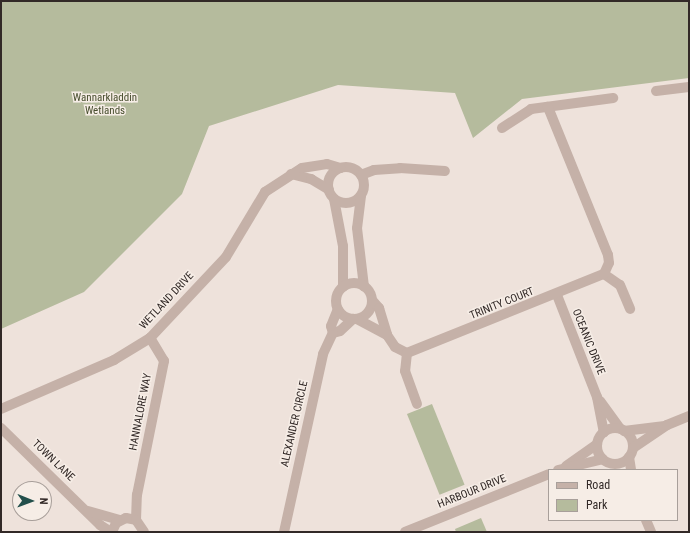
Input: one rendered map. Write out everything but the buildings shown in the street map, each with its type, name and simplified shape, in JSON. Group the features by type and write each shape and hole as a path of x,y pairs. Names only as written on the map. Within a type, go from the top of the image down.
{"street":[{"path":"656,91 689,87"},
{"path":"502,128 527,111 548,106 613,98"},
{"path":"548,106 608,255 609,264 604,274 618,284 630,309"},
{"name":"WETLAND DRIVE","path":"1,408 114,360 150,338 226,257 265,192 302,168 320,164 332,164 340,168"},
{"path":"387,335 355,319 344,316 338,309 337,297 343,287 343,246 332,194 332,174 340,168 352,168 361,175 365,186 361,196 358,235 364,287 384,320 387,335 398,350 407,353 405,371 417,404"},
{"path":"361,175 374,170 400,168 445,172"},
{"path":"291,174 311,179 345,203 361,196"},
{"name":"TRINITY COURT","path":"407,353 557,295 604,274"},
{"path":"343,287 351,284 364,287"},
{"name":"OCEANIC DRIVE","path":"557,295 597,397 604,432"},
{"path":"333,333 340,331 355,319 366,314 372,300"},
{"name":"ALEXANDER CIRCLE","path":"283,529 323,354 333,333 332,326 338,309"},
{"name":"HANNALORE WAY","path":"136,520 137,494 164,361 150,338"},
{"name":"OCEANIC DRIVE","path":"597,397 622,430"},
{"path":"561,469 603,459 620,467 631,452 667,425 689,416"},
{"path":"561,469 597,444 604,432 667,425"},
{"name":"TOWN LANE","path":"1,428 88,512 112,532"},
{"path":"622,430 631,438 631,469"},
{"path":"597,444 603,459"},
{"name":"HARBOUR DRIVE","path":"405,532 548,474"},
{"name":"HANNALORE WAY","path":"112,532 123,519 137,494"},
{"name":"TOWN LANE","path":"88,512 136,520"},
{"path":"136,520 144,532"},
{"path":"646,521 651,532"}],"green space":[{"name":"Wannarkladdin Wetlands","path":"1,1 689,1 689,78 522,99 473,138 455,93 338,85 209,126 182,194 84,292 1,329"},
{"path":"432,404 465,485 440,495 407,414"},
{"path":"481,518 487,532 456,532 455,529"}]}
